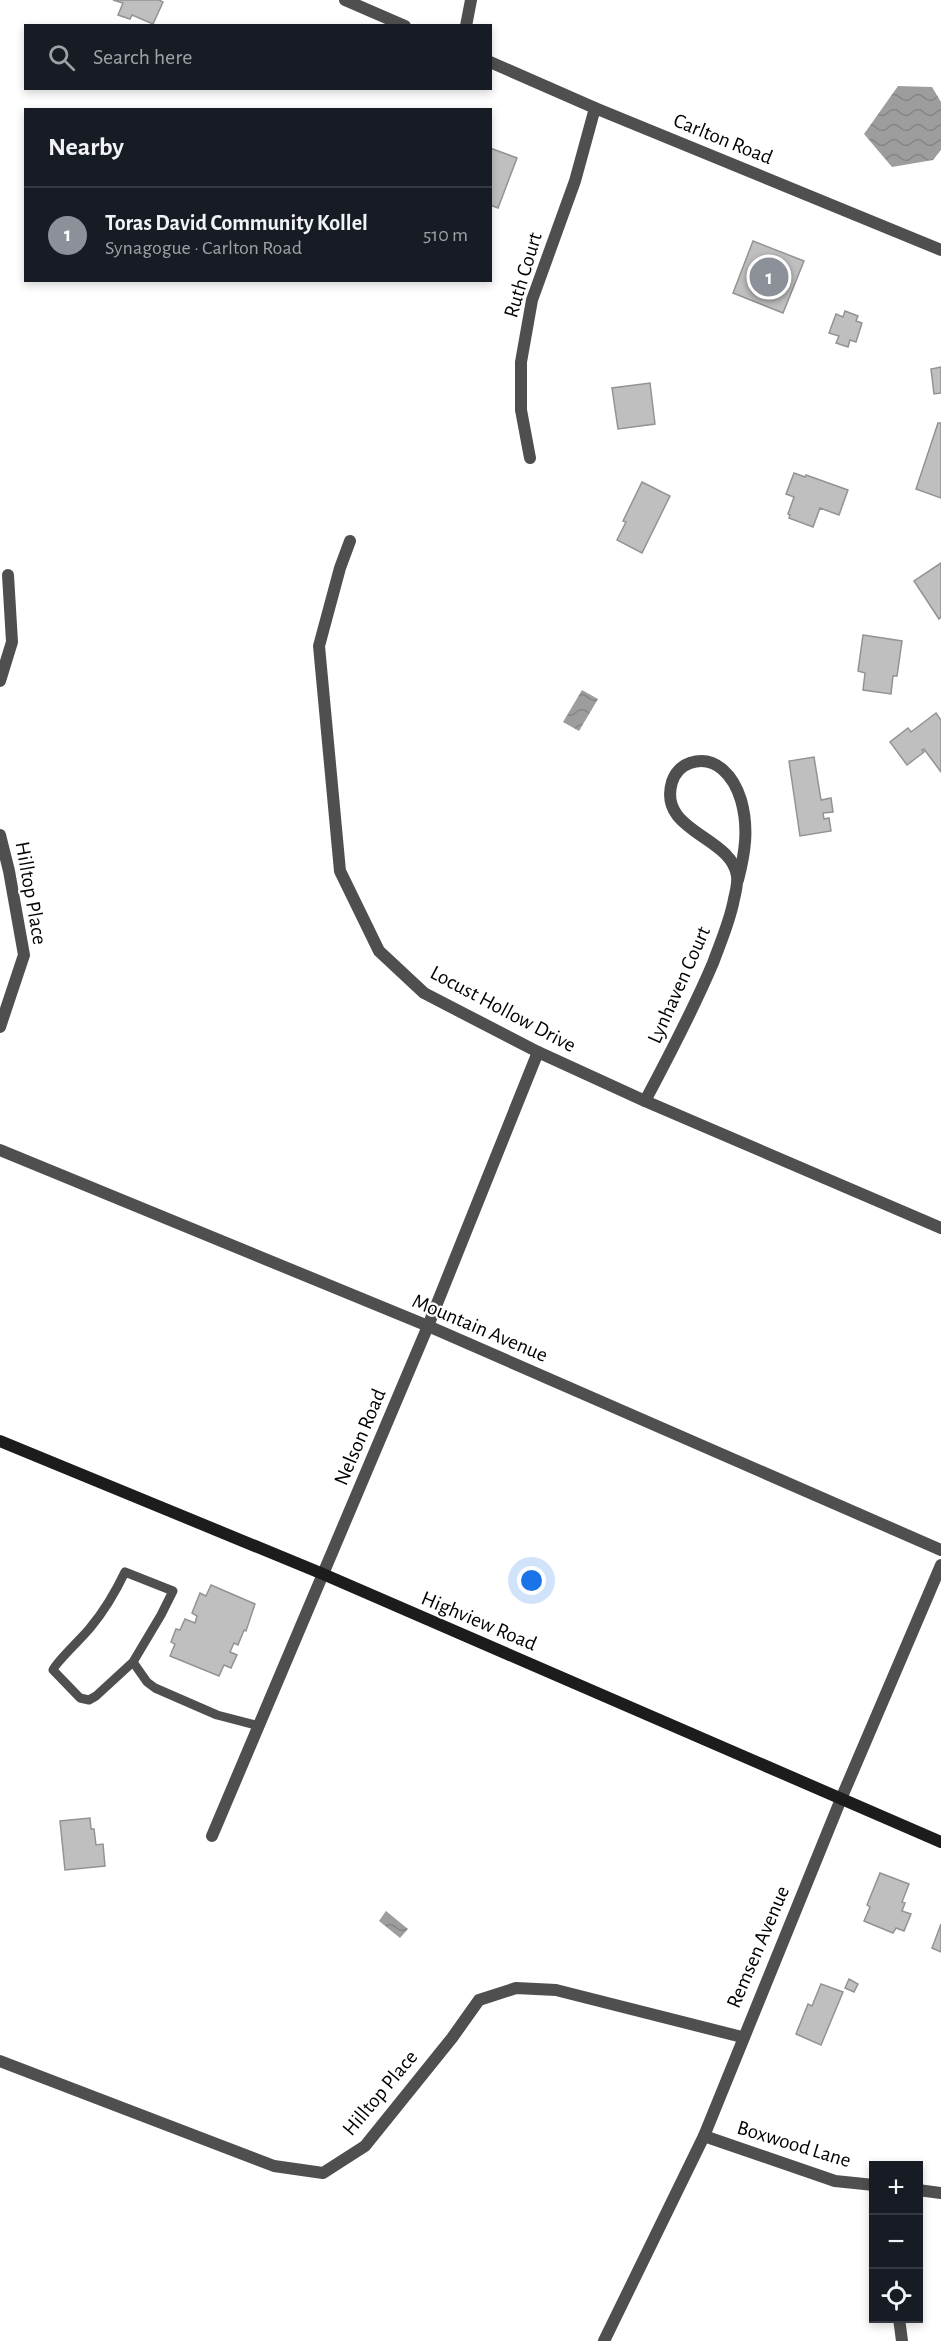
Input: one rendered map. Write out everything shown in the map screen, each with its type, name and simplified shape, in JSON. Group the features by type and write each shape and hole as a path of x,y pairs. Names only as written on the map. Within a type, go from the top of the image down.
{"street":[{"path":"345,0 400,24"},
{"path":"466,24 471,0"},
{"name":"Carlton Road","path":"492,63 595,108 941,250"},
{"name":"Ruth Court","path":"530,458 521,410 520,362 532,300 575,181 595,108"},
{"name":"Locust Hollow Drive","path":"350,541 340,568 319,646 340,871 378,951 423,993 538,1052 645,1101 941,1228"},
{"path":"0,681 12,642 8,575"},
{"name":"Lynhaven Court","path":"645,1101 696,1004 730,919 744,855 746,832 741,798 732,779 714,762 703,760 684,765 676,774 672,784 670,794 673,807 678,817 729,859 735,867 738,880"},
{"name":"Hilltop Place","path":"0,835 24,955 0,1027"},
{"name":"Nelson Road","path":"212,1836 428,1326 538,1052"},
{"name":"Mountain Avenue","path":"0,1150 428,1326 941,1550"},
{"name":"Highview Road","path":"0,1441 323,1574 941,1842"},
{"name":"Remsen Avenue","path":"604,2341 704,2136 742,2037 941,1565"},
{"name":"Hilltop Place","path":"0,2061 274,2166 323,2174 365,2146 452,2038 479,2000 516,1988 556,1990 742,2037"},
{"name":"Boxwood Lane","path":"704,2136 835,2181 869,2185"},
{"path":"923,2191 941,2193"},
{"path":"900,2323 902,2341"}],"lane":[{"path":"125,1572 173,1591 133,1662 89,1700 80,1698 53,1670 58,1661 67,1655 90,1629 112,1599 125,1572"},
{"path":"133,1662 154,1688 217,1715 259,1726"}],"water":[{"path":"898,86 932,87 941,102 941,150 933,160 892,167 864,134"},
{"path":"582,690 598,699 579,731 563,722"},
{"path":"386,1911 408,1929 400,1938 379,1921"}],"building":[{"path":"113,0 159,0 163,2 153,24 132,15 130,19 118,15 123,3"},
{"path":"492,149 517,158 498,208 492,206"},
{"path":"753,241 804,261 783,313 733,293"},
{"path":"845,311 858,316 856,321 862,323 856,342 850,340 848,347 836,343 839,336 829,333 836,314 843,317"},
{"path":"941,367 941,393 934,394 931,369"},
{"path":"650,383 655,424 618,429 612,388"},
{"path":"938,423 941,423 941,498 916,489"},
{"path":"794,473 848,490 839,515 820,508 813,527 789,518 788,514 794,497 786,494"},
{"path":"642,482 670,496 642,553 617,540 626,522 623,521"},
{"path":"941,563 941,617 939,619 914,581"},
{"path":"863,635 902,641 897,676 893,676 891,694 863,690 865,673 858,671"},
{"path":"936,713 941,720 941,772 924,749 922,750 924,752 907,765 890,742 908,728 911,732"},
{"path":"814,757 821,800 831,798 833,812 823,813 824,819 829,818 831,831 800,836 789,761"},
{"path":"211,1585 255,1604 246,1631 244,1630 238,1645 234,1643 230,1652 237,1655 231,1668 224,1665 219,1676 170,1656 175,1644 171,1642 176,1629 180,1630 185,1619 195,1623 197,1616 192,1613 200,1593 206,1596"},
{"path":"90,1818 96,1845 103,1844 105,1866 65,1870 60,1821"},
{"path":"880,1873 909,1884 902,1902 905,1903 902,1911 911,1914 904,1931 896,1928 893,1933 864,1921 870,1907 867,1905"},
{"path":"941,1924 941,1952 932,1948"},
{"path":"849,1979 858,1984 854,1992 845,1988"},
{"path":"821,1984 843,1992 821,2045 796,2034 808,2004 812,2006"}],"place":[{"name":"Toras David Community Kollel","path":"769,277"}]}
